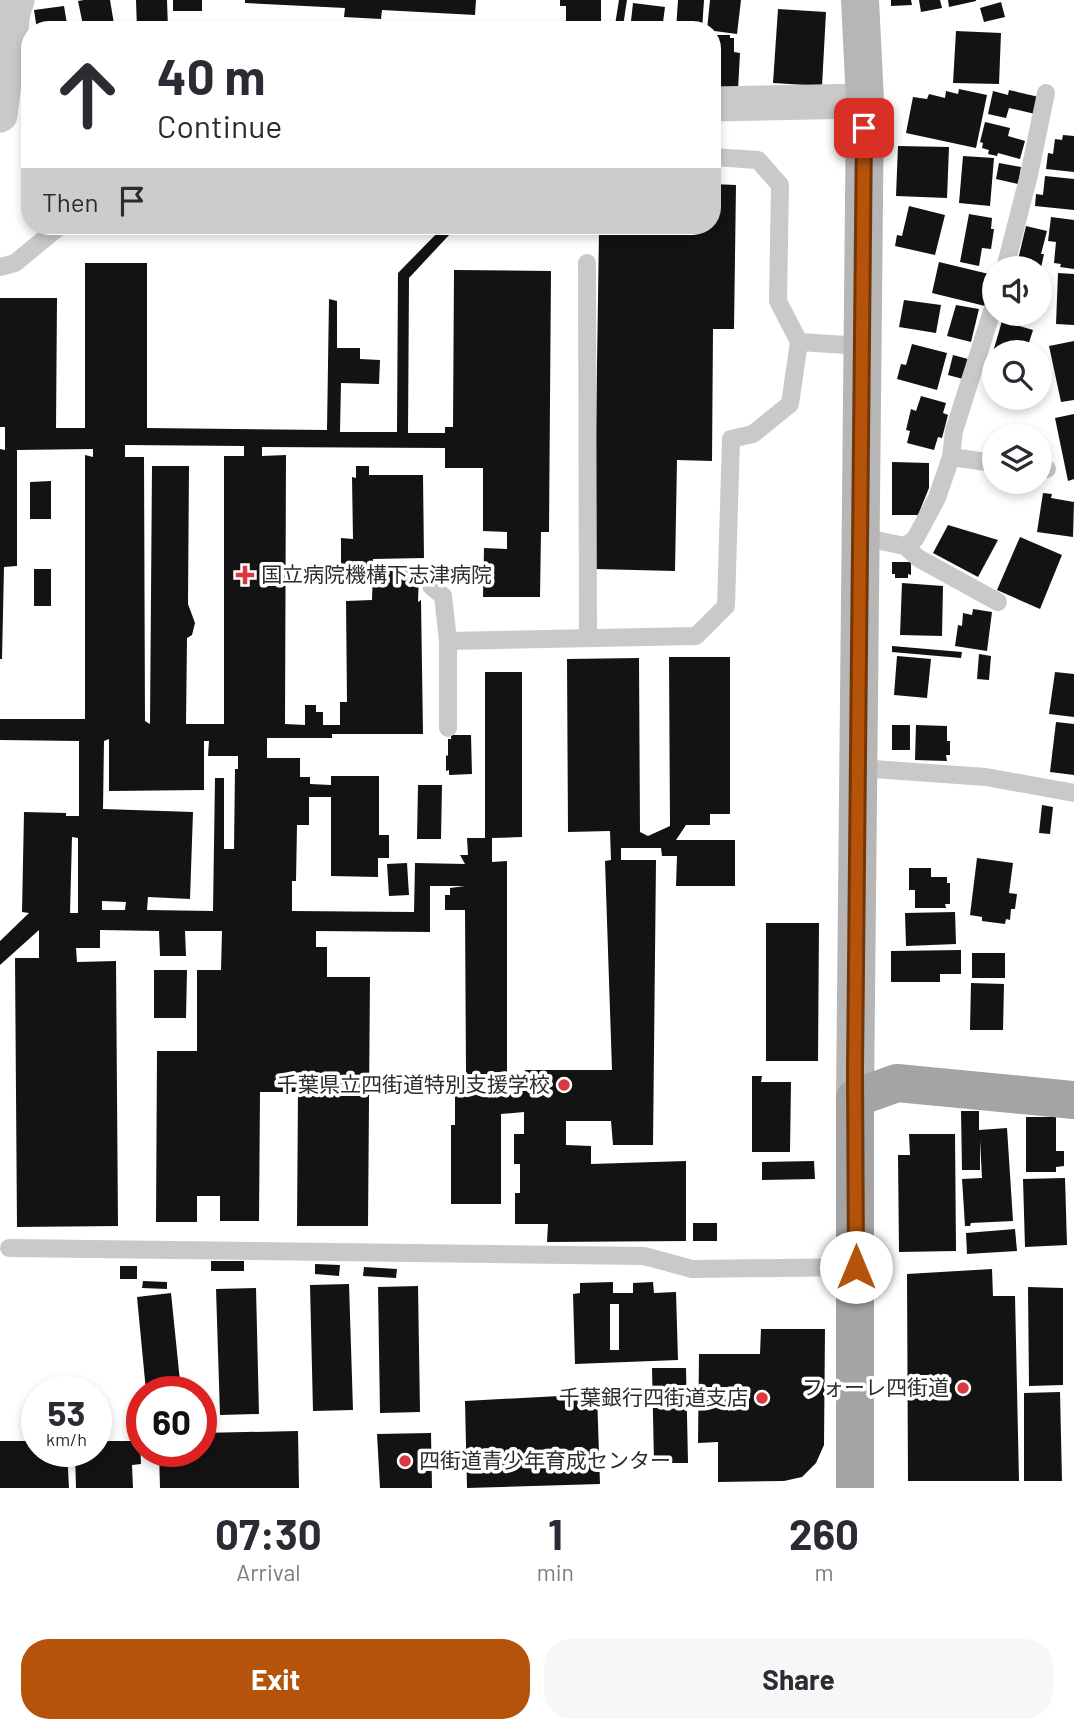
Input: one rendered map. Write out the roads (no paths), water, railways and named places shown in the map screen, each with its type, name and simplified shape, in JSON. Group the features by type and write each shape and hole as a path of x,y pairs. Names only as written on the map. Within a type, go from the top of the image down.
{"main road":[{"path":"855,1488 855,1098 897,1083 1074,1100"}],"street":[{"path":"17,0 13,12 0,118 21,119"},
{"path":"855,1098 865,101 860,0"},
{"path":"721,104 865,101"}],"lane":[{"path":"1008,256 1046,93"},
{"path":"448,642 696,636 726,606 731,439 753,434 790,404 799,342 778,301 780,185 758,160 721,158"},
{"path":"0,267 15,263 49,235"},
{"path":"587,263 588,638"},
{"path":"905,546 915,539 937,498 951,457 954,431 987,326"},
{"path":"799,342 847,345 862,343"},
{"path":"951,457 982,461"},
{"path":"861,537 905,546 918,558 998,602"},
{"path":"431,586 443,596 448,642 447,728"},
{"path":"859,768 986,777 1074,793"},
{"path":"9,1248 644,1256 692,1269 856,1267"}],"place":[{"name":"国立病院機構下志津病院","path":"245,575"},
{"name":"千葉県立四街道特別支援学校","path":"564,1085"},
{"name":"フォーレ四街道","path":"963,1388"},
{"name":"千葉銀行四街道支店","path":"762,1398"},
{"name":"四街道青少年育成センター","path":"405,1461"}]}
